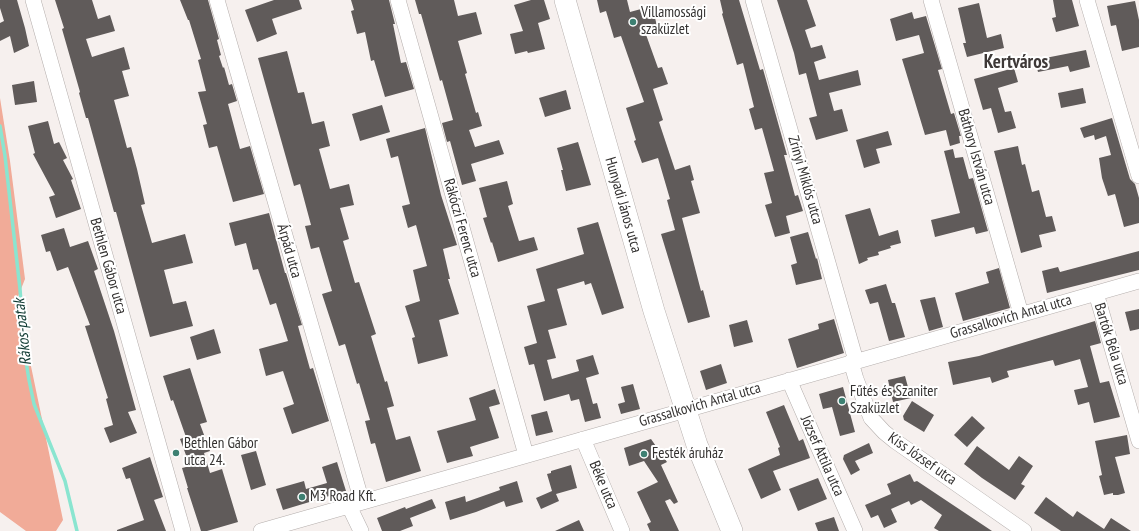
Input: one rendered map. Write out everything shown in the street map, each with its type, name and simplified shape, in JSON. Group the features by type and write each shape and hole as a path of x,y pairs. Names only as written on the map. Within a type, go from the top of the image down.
{"street":[{"name":"Bethlen Gábor utca","path":"33,0 183,531"},
{"name":"Árpád utca","path":"217,0 356,504 360,531"},
{"name":"Rákóczi Ferenc utca","path":"398,0 526,455"},
{"name":"Hunyadi János utca","path":"565,0 654,311 697,445 732,531"},
{"name":"Zrínyi Miklós utca","path":"753,0 854,362"},
{"name":"Báthory István utca","path":"930,0 1021,314"},
{"path":"1087,0 1139,176"},
{"name":"Grassalkovich Antal utca","path":"261,531 685,409 1139,281"},
{"name":"Bartók Béla utca","path":"1096,293 1133,398 1139,441"},
{"name":"Kiss József utca","path":"854,362 856,379 867,409 876,424 895,441 1024,531"},
{"name":"József Attila utca","path":"789,380 855,531"},
{"name":"Béke utca","path":"583,439 622,531"}],"shaded area":[{"path":"0,98 10,161 25,279 17,299 63,520 56,531 26,531 0,512"}],"building":[{"path":"0,0 17,0 25,28 29,46 14,53 10,36 0,41 0,23 4,21 0,8"},
{"path":"55,0 92,0 98,19 110,15 115,31 86,39 92,57 124,47 130,69 122,71 129,96 114,100 127,148 131,147 137,169 145,204 141,205 152,243 185,234 193,263 164,270 173,304 186,301 193,326 150,337 116,212 114,212 88,118 86,118 62,29 64,28"},
{"path":"180,0 208,0 219,39 217,40 221,55 219,56 229,85 232,84 237,101 228,104 240,149 250,146 264,194 233,202 217,146 209,148 203,125 207,124 198,92 206,91 198,60 201,59 189,20"},
{"path":"274,0 299,0 302,9 272,19 277,34 257,42 245,10"},
{"path":"351,0 389,0 395,24 393,24 401,63 406,62 414,89 385,97 374,60 371,61 365,32 357,34 351,11 354,10"},
{"path":"415,0 454,0 458,16 476,12 482,34 458,41 467,73 465,74 476,113 478,112 482,126 469,130 475,147 499,140 504,154 471,164 476,181 462,185 450,141 447,142 442,123 453,120 442,80 440,81 421,14 419,14"},
{"path":"531,0 544,0 550,19 538,23 545,49 515,54 510,34 523,31 514,5"},
{"path":"597,0 627,0 630,12 652,6 657,26 644,29 658,68 662,67 668,84 653,89 663,120 659,122 675,170 690,165 694,180 691,181 700,213 682,218 701,291 703,290 710,317 688,323 661,234 675,230 667,200 670,199 658,158 642,163 634,141 636,140 626,108 644,102 621,36 614,38 606,11 600,13"},
{"path":"720,0 739,0 760,70 763,69 787,155 784,155 795,196 798,195 803,211 786,216 790,233 775,237 765,205 772,203 764,173 774,171 762,128 755,130 749,109 754,107 743,63 737,65 722,14"},
{"path":"777,0 807,0 816,26 805,30 811,48 822,45 826,58 814,62 819,80 858,70 861,85 829,93 834,111 842,109 848,131 816,140 809,118 817,116 806,73 799,75 794,53"},
{"path":"1053,0 1072,0 1079,26 1056,32 1052,18 1056,17"},
{"path":"1135,1 1139,20 1139,47 1122,51 1116,25 1111,26 1107,6"},
{"path":"979,3 987,38 1001,34 1004,48 967,57 963,43 966,43 958,8"},
{"path":"912,12 914,19 926,16 942,69 938,70 951,114 954,113 961,136 959,136 960,143 950,146 946,130 925,135 902,59 924,53 919,35 896,41 890,19"},
{"path":"1086,50 1090,67 1070,72 1068,66 1038,72 1035,60"},
{"path":"287,51 298,93 304,92 312,124 324,121 330,146 319,149 330,189 349,184 354,205 340,208 349,239 343,241 355,283 359,282 376,334 371,336 394,406 387,408 396,440 410,436 421,471 386,482 375,443 371,444 365,421 370,420 359,383 357,384 345,344 339,346 322,294 332,291 319,247 311,249 305,226 311,225 300,184 294,186 258,58"},
{"path":"1014,68 1018,82 998,88 1005,112 1011,111 1016,128 998,133 991,108 983,110 974,79"},
{"path":"34,81 37,102 15,105 12,85"},
{"path":"1083,88 1086,103 1061,108 1058,93"},
{"path":"566,90 571,109 545,117 539,98"},
{"path":"382,105 390,132 360,141 352,114"},
{"path":"1112,118 1130,179 1135,184 1139,198 1139,223 1124,227 1115,194 1108,196 1102,178 1099,158 1111,155 1106,136 1095,140 1094,135 1084,138 1080,128"},
{"path":"48,121 54,144 59,142 67,158 63,160 73,179 71,180 81,209 56,218 49,197 55,195 33,154 35,153 28,126"},
{"path":"425,128 441,195 457,245 443,249 450,279 448,279 459,314 439,320 448,356 418,364 412,338 415,337 405,306 420,301 413,270 427,266 416,225 408,228 402,206 410,204 398,156 391,158 386,139"},
{"path":"888,131 892,145 876,149 880,163 864,168 856,140"},
{"path":"578,142 591,185 566,191 561,170 563,170 557,148"},
{"path":"1018,146 1022,165 1025,164 1032,192 1039,190 1046,217 1052,216 1056,231 1039,235 1042,247 1021,253 994,151"},
{"path":"953,149 955,158 963,157 969,179 973,178 988,231 976,234 974,227 935,237 931,220 960,213 944,151"},
{"path":"507,181 513,204 508,206 519,241 534,237 538,250 498,262 483,218 487,217 479,188"},
{"path":"870,208 879,236 898,230 901,243 890,246 891,248 878,252 879,255 867,258 868,260 859,264 845,215"},
{"path":"269,213 285,273 302,325 298,326 310,369 313,368 329,421 292,434 283,408 294,404 283,371 266,376 259,349 288,341 276,303 270,305 258,269 253,270 246,243 235,246 229,223"},
{"path":"598,222 624,308 602,315 591,283 585,285 584,281 557,289 567,325 548,330 556,358 547,360 552,379 579,371 576,360 593,355 599,374 586,378 593,404 597,403 601,418 585,422 579,399 571,401 569,394 544,401 534,364 529,365 524,347 537,343 527,306 545,301 536,269 584,254 577,228"},
{"path":"64,228 70,247 88,241 98,269 94,271 114,331 136,410 128,412 137,433 110,443 104,428 113,425 106,399 108,398 85,326 90,325 68,267 57,271 50,251 46,252 41,235"},
{"path":"808,232 816,259 817,258 822,279 796,285 791,265 797,263 790,237"},
{"path":"1139,251 1139,270 1047,293 1042,271 1058,267 1060,272"},
{"path":"999,268 1010,308 963,321 955,293 989,283 986,272"},
{"path":"886,284 892,303 895,303 905,337 889,341 878,302 870,304 865,290"},
{"path":"935,297 943,327 929,331 920,300"},
{"path":"1139,309 1139,329 1130,331 1125,312"},
{"path":"834,319 844,353 797,368 788,339 819,329 818,324"},
{"path":"747,320 753,342 734,347 729,325"},
{"path":"1095,321 1101,343 1090,346 1100,383 1109,381 1120,417 1094,423 1089,402 1078,405 1074,390 1088,387 1080,359 1055,366 1053,360 1007,371 1009,377 992,383 990,377 953,385 948,362 979,356"},
{"path":"214,329 221,353 197,360 190,337"},
{"path":"721,364 727,383 706,390 700,371"},
{"path":"190,368 207,422 200,424 210,451 204,453 210,473 222,469 238,522 207,531 201,531 187,488 182,468 190,466 180,439 186,437 173,400 171,401 163,376"},
{"path":"905,376 911,398 893,402 888,380"},
{"path":"633,384 640,409 621,414 618,404 625,402 621,387"},
{"path":"843,387 855,432 840,436 832,407 823,409 819,394"},
{"path":"495,389 500,404 489,407 499,438 470,447 473,456 447,463 437,431 476,420 469,398"},
{"path":"912,401 934,415 924,432 904,420 903,416"},
{"path":"784,405 799,441 803,439 810,458 773,471 781,490 761,499 748,469 780,455 778,448 780,447 766,412"},
{"path":"547,411 553,432 536,436 531,415"},
{"path":"972,416 985,428 967,447 954,435"},
{"path":"1127,435 1130,454 1115,457 1125,493 1118,495 1113,495 1113,493 1104,495 1099,476 1102,475 1095,441"},
{"path":"651,439 667,462 661,465 678,502 674,504 670,499 665,501 679,531 650,531 647,524 651,522 637,492 658,482 644,461 629,466 624,448"},
{"path":"869,443 873,453 855,461 860,470 851,475 843,459 844,455"},
{"path":"977,446 1009,470 1019,456 1033,466 1021,484 1025,486 1015,500 964,464"},
{"path":"256,451 266,485 251,490 241,455"},
{"path":"150,457 163,497 154,500 166,531 117,531 144,520 130,478 126,479 122,468"},
{"path":"337,462 346,491 283,510 276,489 304,481 306,489 327,483 322,467"},
{"path":"571,465 577,488 556,494 559,501 541,509 536,498 552,491 547,474 551,473 551,471"},
{"path":"910,474 914,482 917,481 992,531 939,531 934,528 942,515 921,500 911,505 909,501 891,509 897,522 884,528 878,515 871,518 865,505 891,494 887,484"},
{"path":"818,478 827,499 798,511 789,489"},
{"path":"517,481 523,502 506,507 504,501 450,520 445,502 465,496 466,502 500,490 499,487"},
{"path":"1046,497 1073,517 1077,511 1104,529 1111,518 1131,531 1061,531 1034,513"},
{"path":"432,499 436,508 410,518 413,526 400,531 382,531 377,518 405,507 406,509"},
{"path":"834,517 839,531 818,531 815,523"},
{"path":"579,520 584,531 555,531"}],"waterway":[{"name":"Rákos-patak","path":"0,126 5,156 20,289 25,355 29,380 34,404 65,481 77,531"}],"place":[{"name":"Villamossági szaküzlet","path":"633,22"},
{"name":"Fűtés és Szaniter Szaküzlet","path":"842,401"},
{"name":"Bethlen Gábor utca 24.","path":"176,453"},
{"name":"Festék áruház","path":"644,454"},
{"name":"M3 Road Kft.","path":"302,497"}],"district":[{"name":"Kertváros","path":"1016,63"}]}
